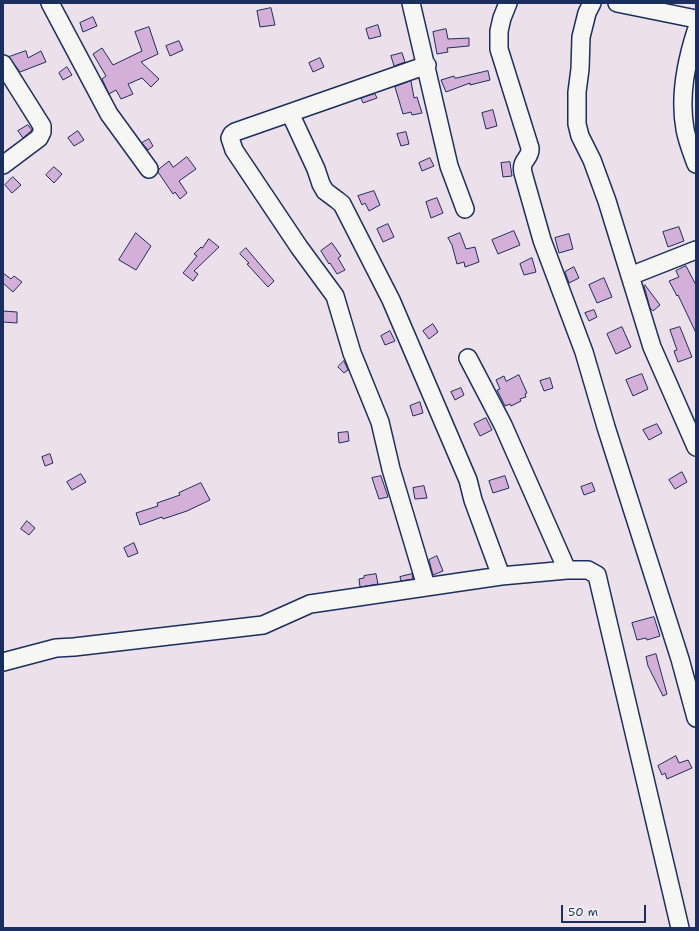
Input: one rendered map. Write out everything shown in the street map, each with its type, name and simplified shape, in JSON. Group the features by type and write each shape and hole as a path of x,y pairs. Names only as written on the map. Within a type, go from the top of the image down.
{"street":[{"path":"50,3 109,114 149,169"},
{"path":"411,3 427,65 449,166 465,209"},
{"path":"508,3 499,31 500,49 530,148 530,152 523,162 523,173 542,240 584,352 680,659 696,718"},
{"path":"592,3 587,13 580,37 577,124 580,136 592,160 607,201 652,347 696,447"},
{"path":"618,3 696,19"},
{"path":"696,31 682,100 685,129 696,164"},
{"path":"3,64 42,126 42,132 39,138 3,165"},
{"path":"426,586 391,469 380,422 352,353 335,296 299,247 234,150 230,138 235,132 427,65"},
{"path":"290,113 325,191 342,204 391,300 468,480 473,500 500,576"},
{"path":"630,276 696,250"},
{"path":"468,358 503,425 567,570"},
{"path":"3,662 56,648 263,625 310,604 500,576 567,570 588,570 597,575 680,928"}],"building":[{"path":"271,8 275,25 260,27 257,11"},
{"path":"93,17 97,26 83,32 80,23"},
{"path":"378,25 381,36 369,39 366,29"},
{"path":"149,27 158,54 141,62 159,79 151,87 142,78 128,84 133,94 121,99 116,90 109,94 102,79 106,76 93,54 102,48 113,65 142,51 135,32"},
{"path":"446,29 448,39 469,38 469,46 447,48 448,52 437,54 433,32"},
{"path":"179,41 183,50 170,56 166,46"},
{"path":"26,51 28,58 41,51 46,62 20,72 9,57"},
{"path":"402,53 405,62 394,66 391,56"},
{"path":"320,58 324,67 313,72 309,63"},
{"path":"67,67 72,75 63,80 59,73"},
{"path":"488,71 490,80 470,85 470,83 446,92 441,80 454,76 455,78"},
{"path":"411,81 414,98 417,97 422,113 412,115 411,112 403,114 395,87"},
{"path":"375,94 377,98 363,103 361,98"},
{"path":"493,110 497,126 486,129 482,113"},
{"path":"28,125 32,130 23,138 18,131"},
{"path":"78,131 84,140 74,146 68,138"},
{"path":"406,132 409,144 401,146 397,134"},
{"path":"149,139 153,146 148,150 142,143"},
{"path":"187,157 196,169 179,181 187,193 180,199 175,192 173,194 158,172 159,169 169,161 173,167"},
{"path":"430,158 434,166 422,171 419,163"},
{"path":"510,162 512,176 503,177 501,163"},
{"path":"54,167 62,174 54,183 46,175"},
{"path":"13,177 21,185 12,193 5,185"},
{"path":"374,191 380,205 369,211 365,203 362,205 358,196"},
{"path":"437,198 443,213 431,218 426,202"},
{"path":"388,224 394,237 383,242 377,229"},
{"path":"679,227 684,241 668,247 663,232"},
{"path":"514,231 520,245 498,254 492,240"},
{"path":"136,233 151,246 136,270 119,260"},
{"path":"460,233 466,249 475,247 479,262 465,267 464,262 457,264 452,245 448,238"},
{"path":"569,234 573,249 559,253 555,238"},
{"path":"209,239 219,247 194,271 198,274 193,281 183,273 197,256 194,254 201,247 202,248"},
{"path":"332,243 341,256 338,258 345,270 337,274 321,251"},
{"path":"246,248 274,281 268,287 240,254"},
{"path":"532,258 536,272 524,275 520,264"},
{"path":"686,266 696,285 696,333 678,295 677,296 669,281 679,277 676,271"},
{"path":"574,267 579,278 569,283 565,272"},
{"path":"3,273 11,279 14,276 22,282 13,292 3,283"},
{"path":"604,278 612,297 597,303 589,285"},
{"path":"645,285 660,305 653,311 650,308"},
{"path":"594,310 597,317 589,321 585,313"},
{"path":"3,311 17,312 17,323 3,322"},
{"path":"433,324 438,332 429,339 423,331"},
{"path":"622,327 631,347 616,354 607,334"},
{"path":"680,327 692,357 678,362 674,351 677,350 670,330"},
{"path":"390,331 395,341 385,345 381,336"},
{"path":"344,361 348,370 344,373 338,367"},
{"path":"642,374 648,389 633,396 626,380"},
{"path":"519,375 527,393 525,394 526,397 520,399 521,401 511,406 510,404 505,406 497,390 500,389 496,380 504,376 506,381"},
{"path":"550,378 553,388 544,391 540,381"},
{"path":"461,388 464,395 455,400 451,392"},
{"path":"420,402 423,413 413,416 410,406"},
{"path":"486,418 492,430 480,436 474,424"},
{"path":"657,424 662,433 649,440 643,430"},
{"path":"348,432 349,441 339,443 338,433"},
{"path":"50,454 53,463 45,466 42,457"},
{"path":"682,472 687,482 675,489 669,480"},
{"path":"81,474 86,482 72,490 67,482"},
{"path":"381,476 388,497 379,499 372,478"},
{"path":"505,476 509,488 493,493 489,481"},
{"path":"201,483 210,500 187,511 163,519 162,517 140,525 136,513 158,506 157,503 180,495 179,493"},
{"path":"592,483 595,491 584,495 581,487"},
{"path":"424,486 427,498 415,499 413,488"},
{"path":"27,521 35,528 29,535 21,529"},
{"path":"134,543 138,553 128,557 124,548"},
{"path":"437,556 443,571 433,575 429,560"},
{"path":"376,574 378,584 360,587 359,579 364,578 364,576"},
{"path":"412,574 413,579 401,581 400,577"},
{"path":"654,617 660,636 647,640 646,638 637,640 632,623"},
{"path":"656,654 667,694 663,696 648,666 646,657"},
{"path":"676,756 679,763 688,760 692,768 667,779 665,773 662,775 658,766"}]}
